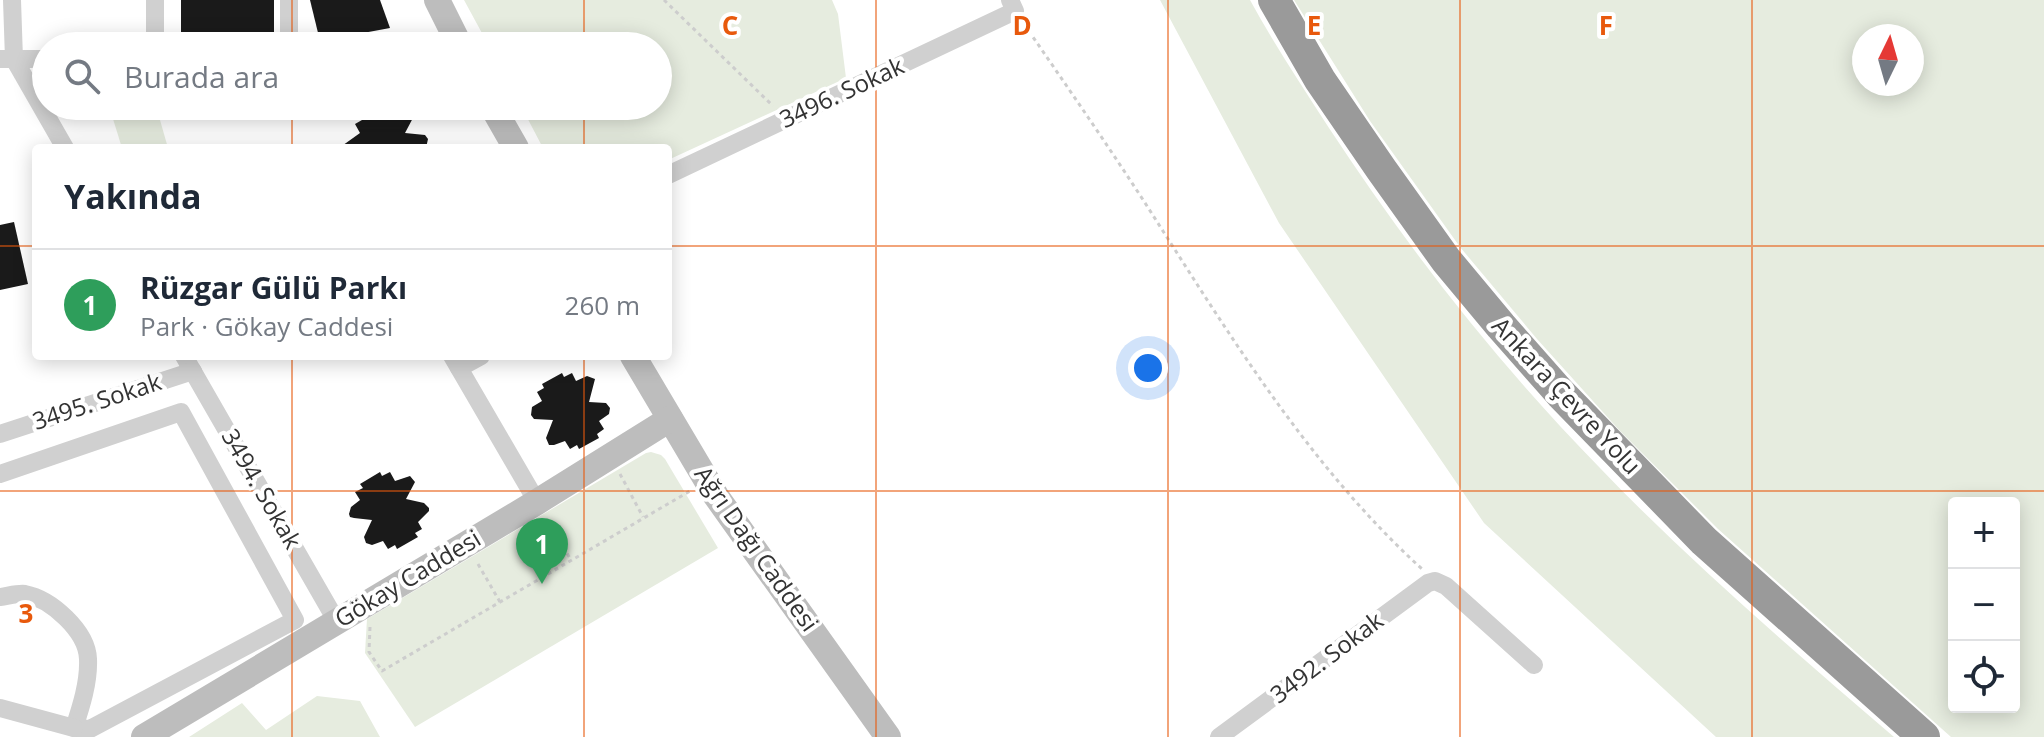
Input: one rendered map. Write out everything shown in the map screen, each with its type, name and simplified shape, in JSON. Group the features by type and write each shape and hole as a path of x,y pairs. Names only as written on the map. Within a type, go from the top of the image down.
{"highway":[{"name":"Ankara Çevre Yolu","path":"1274,0 1320,80 1381,169 1446,260 1511,337 1572,405 1704,541 1924,737"}],"main road":[{"path":"437,0 453,32"},
{"path":"500,120 514,144"},
{"name":"Ağrı Dağı Caddesi","path":"635,360 707,481 888,737"},
{"name":"Gökay Caddesi","path":"144,737 670,419"}],"street":[{"path":"12,0 7,59 32,97"},
{"path":"155,0 155,32"},
{"path":"289,0 289,32"},
{"name":"3496. Sokak","path":"672,173 1013,6"},
{"path":"7,59 32,59"},
{"path":"47,120 62,144"},
{"path":"456,362 537,502"},
{"name":"3495. Sokak","path":"0,434 189,364"},
{"name":"3494. Sokak","path":"189,364 337,622"},
{"path":"0,474 181,412 295,620 90,729 74,728 0,708"},
{"path":"1435,581 1446,586 1534,665"},
{"name":"3492. Sokak","path":"1231,734 1428,583 1435,581"},
{"path":"0,597 23,593 51,604 79,632 88,657 83,697 74,728"}],"path":[{"path":"664,0 786,119"},
{"path":"1013,6 1114,154 1216,314 1308,446 1384,535 1435,581"},
{"path":"611,456 643,518"},
{"path":"372,601 369,652 382,671 707,481"},
{"path":"537,502 571,560"},
{"path":"466,544 500,602"}],"shaded area":[{"path":"464,0 832,0 838,14 846,78 672,158 672,144 541,144 528,120 672,120 672,32 481,32"},
{"path":"1160,0 1250,0 1329,128 1391,218 1456,305 1526,388 1562,429 1671,538 1894,737 1716,737 1484,523 1279,223"},
{"path":"1294,0 2044,0 2044,737 1951,737 1718,529 1620,431 1460,247 1370,121"},
{"path":"113,120 160,120 167,144 121,144"},
{"path":"651,452 665,459 718,548 415,727 365,653 367,619"},
{"path":"317,696 360,701 380,737 189,737 242,703 266,730"}],"building":[{"path":"181,0 274,0 274,32 181,32"},
{"path":"310,0 380,0 390,28 368,32 318,32"},
{"path":"362,120 412,120 405,133 425,135 427,144 345,144 360,133 355,124"},
{"path":"14,222 28,284 0,290 0,225"},
{"path":"562,373 564,377 572,373 576,381 587,376 595,379 589,402 606,403 610,408 609,414 599,421 604,429 597,434 599,438 579,449 577,445 570,449 565,441 549,445 546,438 553,420 534,419 531,415 532,407 542,401 537,392 544,388 542,384"},
{"path":"380,472 382,476 390,472 395,481 410,476 415,482 406,499 424,503 429,508 418,522 422,529 415,533 418,537 397,549 395,545 388,549 383,541 372,545 366,543 364,537 372,520 350,517 349,514 351,507 360,500 355,492 363,488 360,484"}],"place":[{"name":"Rüzgar Gülü Parkı","path":"542,584"}]}
